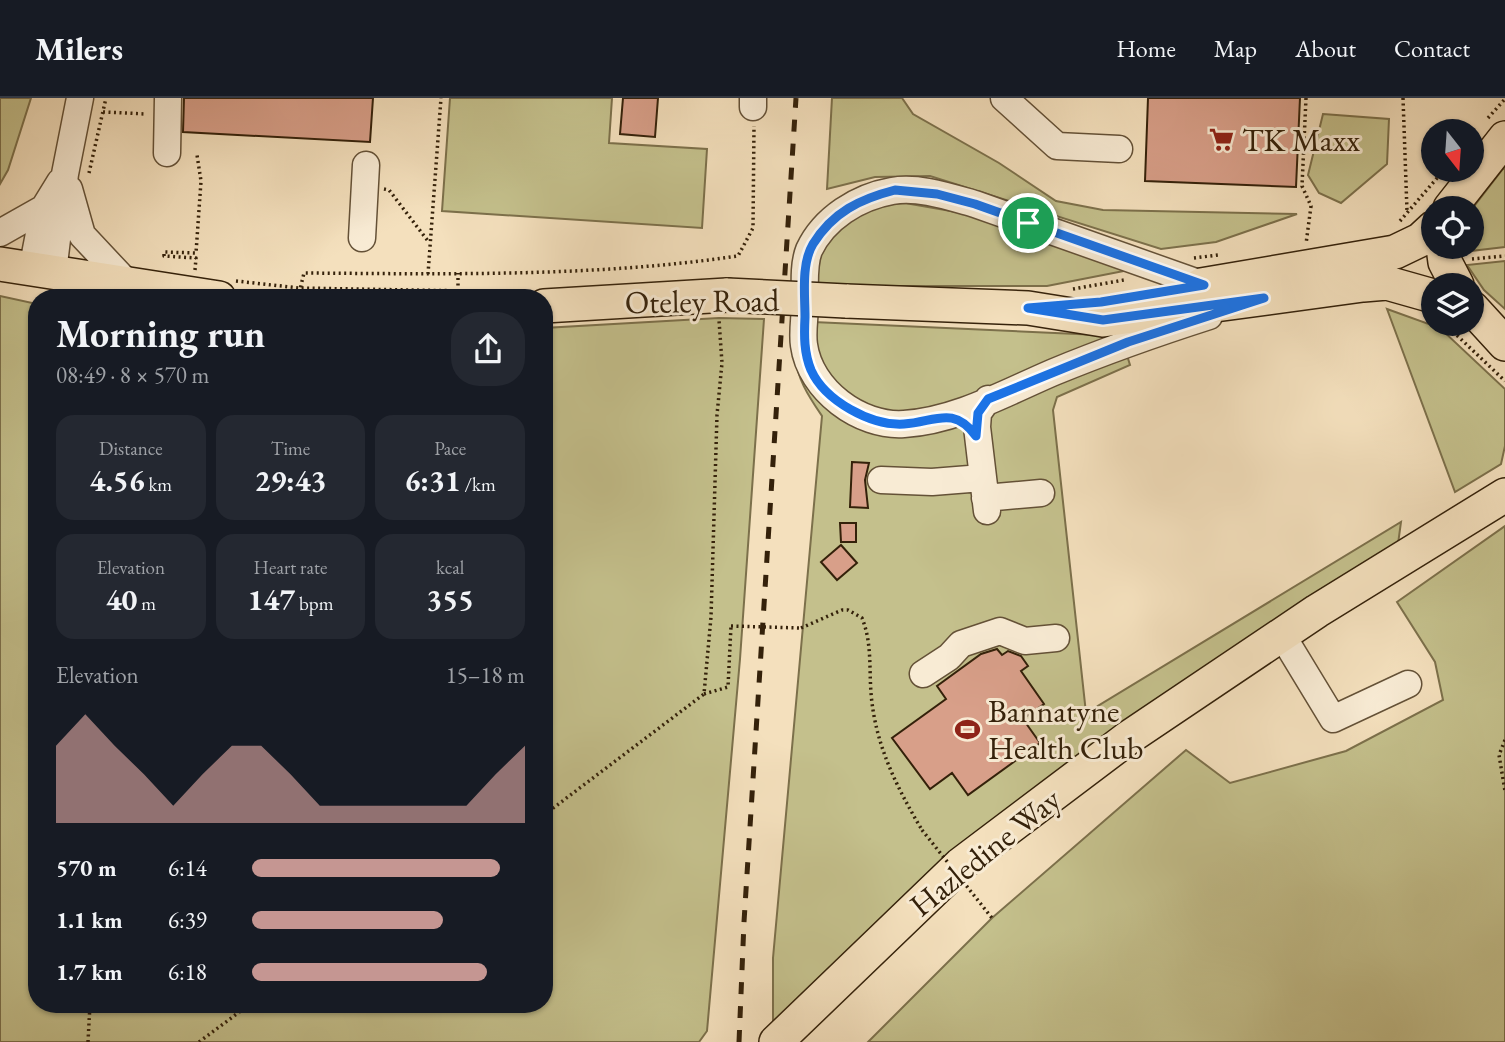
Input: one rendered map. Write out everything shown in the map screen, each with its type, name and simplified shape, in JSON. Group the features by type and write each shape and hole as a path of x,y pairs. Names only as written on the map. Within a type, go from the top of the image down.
{"main road":[{"path":"1459,196 1505,138"},
{"name":"Oteley Road","path":"1028,308 1101,302 1198,271 1395,252 1420,240 1420,221"},
{"path":"28,269 128,284 226,289"},
{"name":"Oteley Road","path":"553,300 723,307 846,301 1028,308 1103,320 1387,284 1421,293"},
{"path":"1484,323 1505,344"},
{"name":"Hazledine Way","path":"776,1042 961,864 1128,738 1282,635 1501,496"}],"street":[{"path":"80,98 76,179 82,235 103,261 128,284"},
{"path":"1004,98 1057,146 1119,149"},
{"path":"167,106 167,153"},
{"path":"362,238 366,165"},
{"path":"0,233 44,208 76,179"},
{"path":"28,269 76,179"},
{"path":"1198,271 962,201 895,190 862,198 832,220 808,252 804,345 812,372 827,392 845,406 884,423 904,424 942,416 1128,342 1264,298"},
{"path":"28,269 44,208"},
{"path":"984,496 976,436 978,413 988,399"},
{"path":"942,416 962,421 976,436"},
{"path":"881,480 932,482 984,496 1041,493"},
{"path":"923,674 949,657 961,644 1000,631 1025,641 1056,638"},
{"path":"1282,635 1333,719 1408,684"}],"path":[{"path":"76,179 106,98"},
{"path":"428,274 441,98"},
{"path":"1306,98 1302,186 1311,206 1306,244"},
{"path":"1404,98 1420,221"},
{"path":"103,112 167,106"},
{"path":"299,288 304,273 458,274 673,265 738,256 753,228 754,134"},
{"path":"194,276 196,258 164,256 164,252 197,253 201,181 197,155"},
{"path":"1420,221 1438,182"},
{"path":"1399,222 1420,221"},
{"path":"1295,246 1319,242"},
{"path":"1198,271 1220,255"},
{"path":"1455,264 1505,256"},
{"path":"458,274 458,289"},
{"path":"226,289 352,289"},
{"path":"704,694 711,618 723,307"},
{"path":"1458,336 1505,381"},
{"path":"553,808 704,694 728,687 731,626 801,628 842,610 848,610 862,618 871,651 871,692 877,734 898,790 922,830 992,918"},
{"path":"1505,740 1499,755 1505,791"},
{"path":"965,889 975,881"},
{"path":"88,1042 90,1013"},
{"path":"199,1042 238,1013"}],"shaded area":[{"path":"0,98 31,98 8,170 0,184"},
{"path":"450,98 612,98 609,143 707,149 702,228 442,211"},
{"path":"832,98 902,98 913,114 999,163 1056,201 1103,210 1297,214 1216,242 1161,249 930,176 875,177 827,189"},
{"path":"1323,114 1389,119 1387,164 1341,203 1319,193 1308,175"},
{"path":"1505,166 1505,247 1484,249 1482,196"},
{"path":"905,203 968,214 1134,269 1047,286 811,286 819,245 870,206"},
{"path":"1505,261 1505,309 1484,290 1484,273 1472,273 1467,265"},
{"path":"0,296 28,302 28,1013 553,1013 553,327 719,318 764,319 740,659 707,1031 699,1042 0,1042"},
{"path":"1387,309 1421,321 1421,336 1449,336 1505,389 1505,446 1501,464 1455,492"},
{"path":"813,322 1121,336 1130,365 1057,397 1053,410 1086,713 1401,522 1398,544 773,1029 773,958 822,416 804,386 796,361 799,345"},
{"path":"1505,526 1505,1042 868,1042 992,918 1186,750 1230,783 1346,751 1443,700 1435,662 1397,602"}],"building":[{"path":"184,98 373,98 370,142 183,132"},
{"path":"623,98 658,98 655,137 620,134"},
{"name":"TK Maxx","path":"1148,98 1300,98 1296,187 1145,181"},
{"path":"852,462 869,463 865,480 868,508 850,507"},
{"path":"840,523 856,523 856,542 841,542"},
{"path":"841,545 857,563 837,580 821,562"},
{"name":"Bannatyne Health Club","path":"997,649 1002,655 1008,651 1021,656 1028,666 1021,671 1044,704 1023,719 1040,743 968,795 952,773 930,789 892,738 946,699 937,686 981,654"}],"railway":[{"path":"739,1042 744,922 796,98"}],"place":[{"name":"TK Maxx","path":"1222,140"},
{"name":"Bannatyne Health Club","path":"968,729"}],"route":[{"path":"895,190 937,194 1028,223 1080,243 1161,267 1204,285 1147,296 1028,308 1103,320 1264,298 1128,342 988,399 978,413 976,436 962,421 942,416 904,424 884,423 845,406 827,392 812,372 804,345 808,252 832,220 862,198 895,190"}]}
